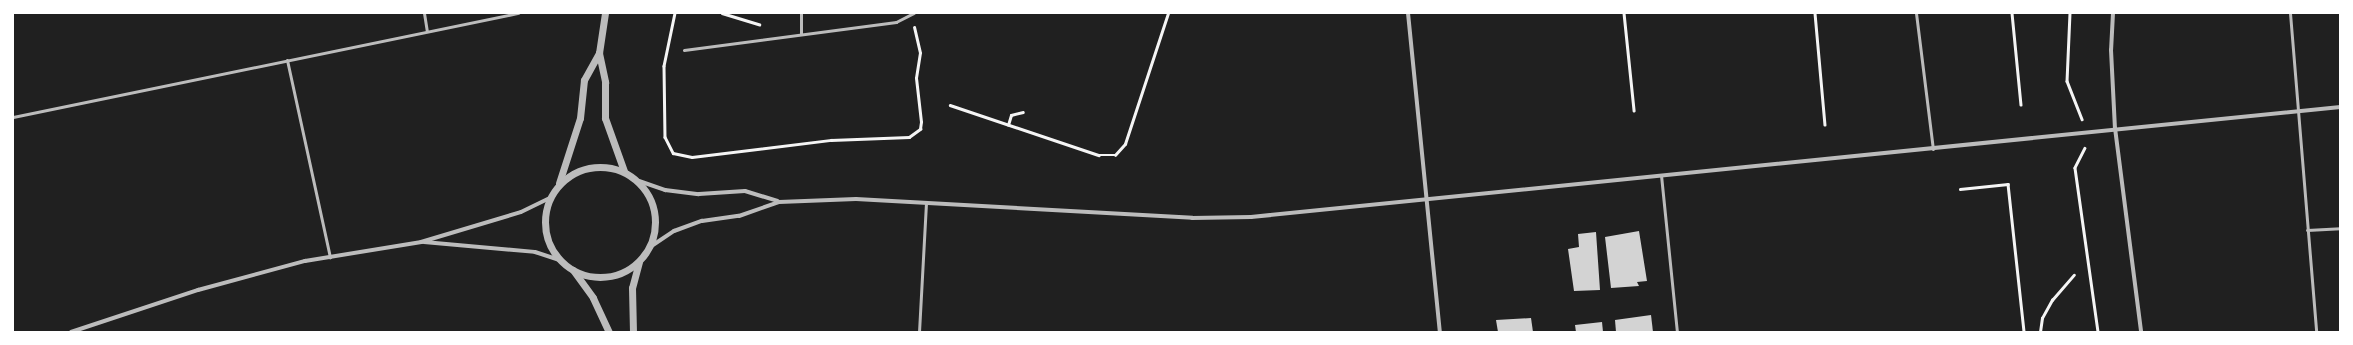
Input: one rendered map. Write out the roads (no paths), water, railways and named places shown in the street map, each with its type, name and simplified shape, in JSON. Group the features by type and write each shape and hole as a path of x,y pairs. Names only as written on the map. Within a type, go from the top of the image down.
{"street":[{"path":"605,13 599,53 605,82 605,118 624,171"},
{"path":"1408,13 1428,200 1440,332"},
{"path":"2113,13 2111,50 2115,128 2141,332"},
{"path":"559,260 549,245 545,229 550,198 558,185 580,118 584,80 599,53"},
{"path":"650,247 674,231 702,221 739,216 779,202 856,199 1192,218 1251,216 1428,200 1661,175 1933,149 2115,128 2340,107"},
{"path":"558,185 572,173 589,167 607,166 624,171 639,181 665,190 699,194 746,191 779,202"},
{"path":"633,332 632,288 639,262 650,247 655,230 655,212 639,181"},
{"path":"70,332 198,290 330,257 421,242 521,212 550,198"},
{"path":"421,242 535,252 559,260 573,270 590,276 607,277 639,262"},
{"path":"573,270 593,298 609,332"}],"lane":[{"path":"424,13 427,31"},
{"path":"13,117 518,13"},
{"path":"801,13 801,34"},
{"path":"684,50 896,22 914,13"},
{"path":"1916,13 1933,149"},
{"path":"2290,13 2296,112 2316,332"},
{"path":"287,60 330,257"},
{"path":"1661,175 1677,332"},
{"path":"919,332 926,202"},
{"path":"2307,230 2340,228"}]}
